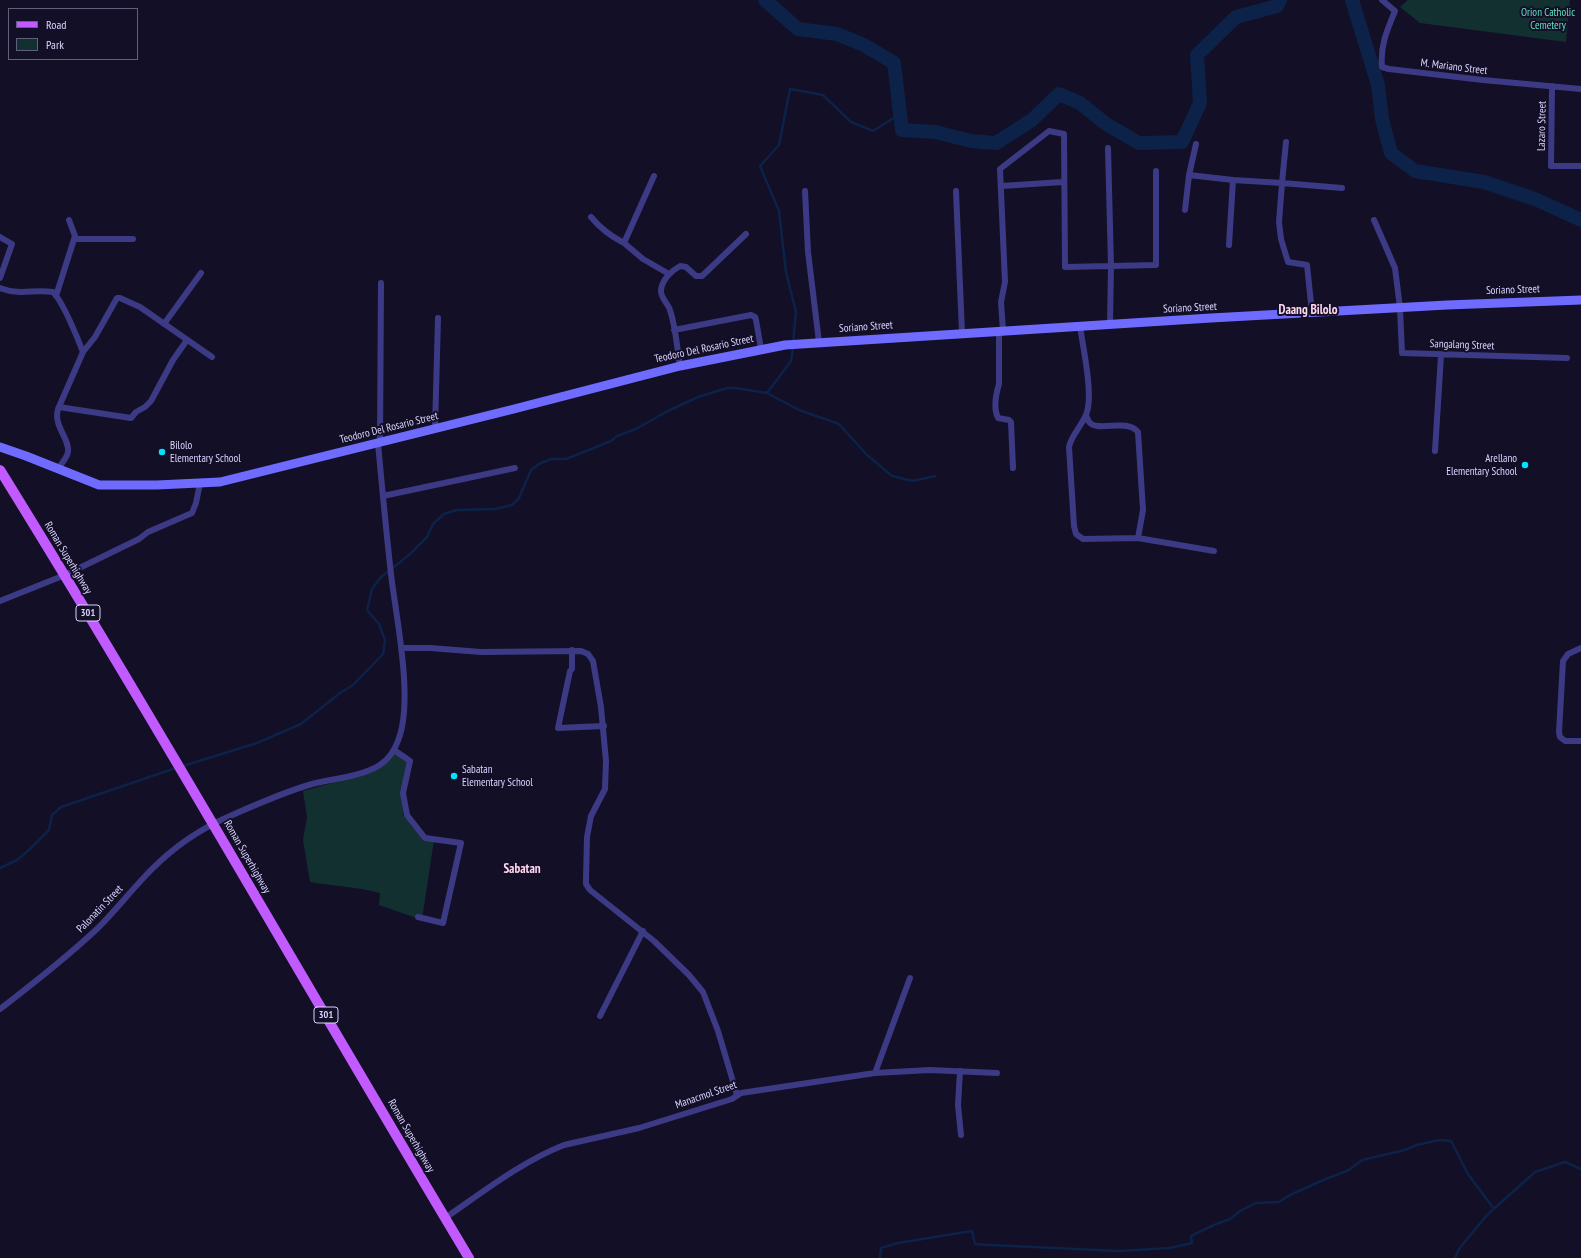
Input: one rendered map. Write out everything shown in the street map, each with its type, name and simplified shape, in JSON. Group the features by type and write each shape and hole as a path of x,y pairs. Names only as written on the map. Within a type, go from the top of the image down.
{"main road":[{"name":"Soriano Street","path":"800,344 1110,324 1400,308 1581,300"},
{"name":"Teodoro Del Rosario Street","path":"0,447 21,454 93,484 106,486 220,482 680,366 761,349 800,344"},
{"name":"Roman Superhighway","path":"0,470 65,575 213,823 469,1258"}],"street":[{"name":"M. Mariano Street","path":"1382,0 1395,11 1387,30 1381,53 1382,67 1483,80 1581,89"},
{"name":"Lazaro Street","path":"1552,86 1551,166 1581,166"},
{"path":"1013,468 1011,422 1009,420 998,418 996,413 999,384 1002,302 1005,282 1000,169 1049,131 1064,134 1063,182 1065,267 1156,264 1156,170"},
{"path":"1286,142 1282,183 1280,222 1281,239 1288,262 1307,265 1312,313"},
{"path":"1185,210 1189,175 1196,144"},
{"path":"1108,148 1111,266 1110,324"},
{"path":"1189,175 1342,188"},
{"path":"624,243 654,176"},
{"path":"1229,245 1234,180"},
{"path":"1001,186 1063,182"},
{"path":"805,191 808,252 819,342"},
{"path":"956,191 962,333"},
{"path":"591,217 600,228 610,236 624,243 643,259 669,274"},
{"path":"56,296 74,239 74,233 69,220"},
{"path":"1374,220 1395,268 1400,308"},
{"path":"680,366 671,312 661,292 669,274 682,266 686,267 696,276 702,276 746,234"},
{"path":"0,237 12,244 0,278"},
{"path":"74,239 134,239"},
{"path":"164,324 201,273"},
{"path":"381,283 379,443 391,572 401,648 404,687 404,720 402,730 394,750 410,761 403,793 407,815 425,838 461,843 443,923 418,917"},
{"path":"0,288 16,293 53,292 74,330 83,352"},
{"path":"58,469 68,450 57,419 59,407 83,352 95,337 118,298 127,300 140,307 212,357"},
{"name":"Sangalang Street","path":"1400,308 1402,353 1567,358"},
{"path":"674,330 751,314 756,320 761,349"},
{"path":"435,429 438,318"},
{"path":"1080,326 1090,395 1086,415 1072,439 1069,448 1075,532 1083,539 1138,538 1214,551"},
{"path":"59,407 131,418 136,412 145,408 151,401 171,363 187,340"},
{"path":"1435,451 1441,355"},
{"path":"1086,415 1092,425 1128,426 1135,428 1138,432 1143,510 1138,538"},
{"path":"384,496 515,468"},
{"path":"0,601 65,575 140,539 148,532 192,513 196,503 200,483"},
{"path":"401,648 430,648 481,652 572,650 583,651 592,658 604,726 606,781 605,789 593,810 589,823 585,862 586,884 590,890 643,932 689,975 703,992 718,1031 737,1095"},
{"path":"1581,648 1568,654 1563,661 1559,732 1560,737 1565,741 1581,741"},
{"path":"572,650 572,669 570,671 558,728 604,726"},
{"name":"Palonatin Street","path":"0,1009 41,978 87,938 163,860 213,823 310,784 370,770 387,760 394,750"},
{"path":"600,1016 643,932"},
{"path":"875,1074 910,978"},
{"name":"Manacmol Street","path":"445,1218 499,1181 552,1150 564,1145 639,1128 732,1099 737,1095 748,1091 875,1074 930,1070 997,1073"},
{"path":"960,1071 958,1105 961,1135"}],"green space":[{"name":"Orion Catholic Cemetery","path":"1408,0 1570,0 1566,42 1420,23 1400,7"},
{"path":"395,753 409,762 403,790 403,815 409,819 424,840 434,840 422,920 379,905 380,893 363,889 310,882 303,840 307,817 303,791 361,775"}],"waterway":[{"path":"765,0 798,29 837,34 864,45 894,63 902,130 935,132 971,141 996,143 1032,120 1059,94 1080,103 1106,124 1139,143 1182,142 1200,103 1197,55 1236,17 1277,6 1280,0"},
{"path":"1352,0 1378,85 1382,119 1391,153 1415,171 1484,182 1535,199 1581,220"},
{"path":"793,343 796,312 786,272 779,211 760,166 779,145 790,89 823,95 851,122 873,131 900,114"},
{"path":"767,393 791,361 793,348"},
{"path":"183,766 257,743 301,724 340,693 353,685 383,654 385,640 379,624 367,610 372,589 381,577 409,555 427,537 433,524 444,514 457,510 495,509 512,505 519,498 531,470 539,464 551,459 566,459 611,441 617,436 636,429 666,412 698,397 727,388 767,393 799,410 839,424 867,455 892,476 913,481 935,476"},
{"path":"0,868 17,860 29,850 49,830 52,815 61,807 176,768"},
{"path":"880,1258 881,1248 898,1243 972,1231 975,1244 1119,1251 1170,1248 1192,1243 1191,1236 1230,1219 1240,1211 1256,1203 1279,1202 1290,1195 1349,1170 1362,1160 1439,1140 1451,1141 1468,1174 1494,1209"},
{"path":"1455,1258 1459,1249 1487,1215 1535,1172 1565,1162 1581,1169"}],"place":[{"name":"Bilolo Elementary School","path":"162,452"},
{"name":"Arellano Elementary School","path":"1525,465"},
{"name":"Sabatan Elementary School","path":"454,776"}],"district":[{"name":"Daang Bilolo","path":"1308,310"},
{"name":"Sabatan","path":"522,869"}]}
